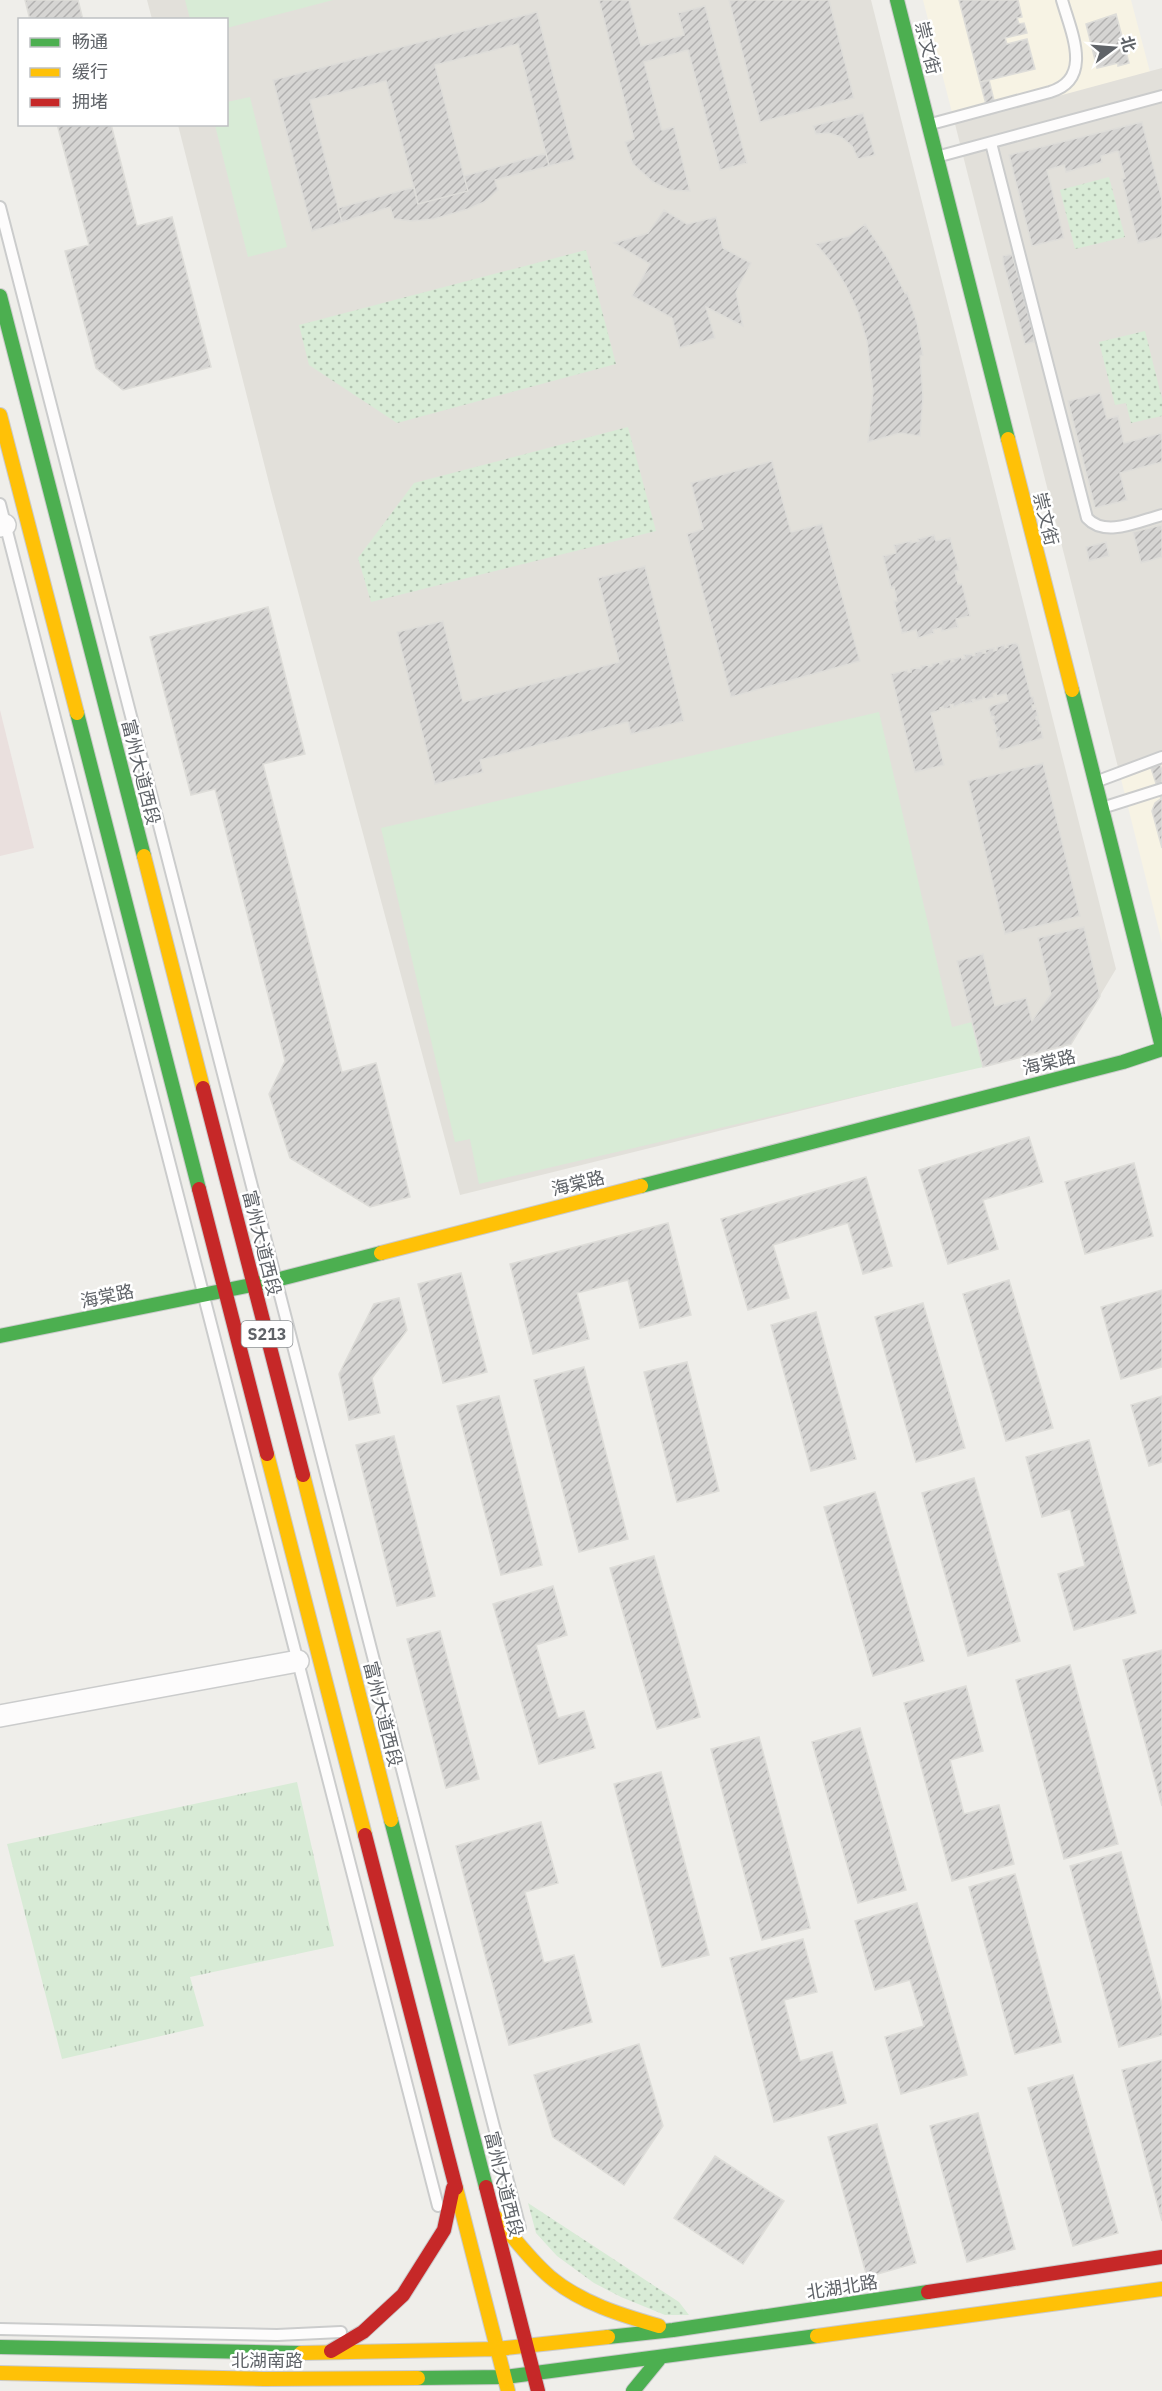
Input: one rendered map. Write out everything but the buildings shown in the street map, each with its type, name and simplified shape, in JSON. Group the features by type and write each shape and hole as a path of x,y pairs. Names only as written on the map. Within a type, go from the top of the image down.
{"main road":[{"name":"崇文街","path":"897,0 1162,1048"},
{"name":"富州大道西段","path":"0,296 534,2373"},
{"name":"S213","path":"0,415 508,2391"},
{"name":"海棠路","path":"0,1336 276,1280 1123,1062 1162,1048"},
{"path":"329,2351 363,2332 403,2295 425,2264 444,2230 454,2183"},
{"path":"492,2212 551,2277 579,2297 609,2311 672,2330"},
{"name":"北湖北路","path":"526,2346 672,2330 1162,2257"},
{"path":"534,2373 660,2358 1162,2289"},
{"path":"50,2348 92,2331"},
{"path":"233,2334 274,2353"},
{"name":"北湖南路","path":"0,2347 274,2353 497,2349 526,2346"},
{"path":"633,2391 660,2358"},
{"name":"北湖南路","path":"0,2373 289,2379 505,2376 534,2373"},
{"name":"S213","path":"534,2373 538,2391"},
{"path":"351,2378 378,2391"},
{"path":"258,2391 289,2379"}],"street":[{"path":"0,1716 298,1660"}],"lane":[{"path":"928,125 1061,89 1074,73 1077,61 1062,0"},
{"path":"937,157 1161,100"},
{"path":"991,142 1087,518 1093,524 1107,528 1162,515"},
{"path":"0,207 526,2252"},
{"path":"0,504 3,526 204,1295 444,2230"},
{"path":"1095,782 1162,757"},
{"path":"1101,808 1162,789"},
{"path":"0,2329 233,2334 363,2332"}],"shaded area":[{"path":"147,0 871,0 1116,969 1071,1044 460,1195 271,491 178,126 228,126 228,18 152,18"},
{"path":"923,0 1131,0 1150,72 955,124"},
{"path":"1162,68 1162,764 1121,779 955,124"},
{"path":"0,710 34,848 0,856"},
{"path":"1162,764 1162,943 1121,779"}],"green space":[{"path":"185,0 333,0 228,28 228,18 190,18"},
{"path":"250,97 287,247 248,257 215,126 228,126 228,102"},
{"path":"1109,177 1125,237 1075,249 1060,190"},
{"path":"586,250 616,364 397,423 309,365 299,325"},
{"path":"1145,331 1162,399 1162,416 1131,423 1126,403 1115,405 1099,342"},
{"path":"628,427 656,531 371,602 358,558 414,483"},
{"path":"879,712 952,1027 972,1022 983,1067 479,1184 470,1139 455,1142 381,828"},
{"path":"297,1782 334,1946 190,1977 204,2026 62,2059 7,1844"},
{"path":"528,2203 679,2302 689,2315 665,2315 594,2283 557,2256 536,2233"}],"traffic: fast":[{"path":"897,0 1008,439"},
{"path":"0,296 144,856"},
{"path":"1072,690 1162,1047"},
{"path":"77,713 199,1189"},
{"path":"641,1186 1123,1062 1162,1049"},
{"path":"0,1336 276,1280 381,1253"},
{"path":"391,1820 486,2187"},
{"path":"608,2337 673,2330 928,2292"},
{"path":"418,2378 505,2377 817,2336"},
{"path":"0,2347 301,2353"},
{"path":"633,2391 660,2358"}],"traffic: slow":[{"path":"0,415 77,713"},
{"path":"1008,439 1072,690"},
{"path":"144,856 203,1088"},
{"path":"381,1253 641,1186"},
{"path":"267,1454 365,1835"},
{"path":"303,1475 391,1820"},
{"path":"456,2188 508,2391"},
{"path":"497,2218 522,2249 562,2286 602,2307 659,2326"},
{"path":"817,2336 1162,2289"},
{"path":"301,2353 497,2349 608,2337"},
{"path":"0,2373 264,2379 418,2378"}],"traffic: jam":[{"path":"203,1088 303,1475"},
{"path":"199,1189 267,1454"},
{"path":"365,1835 456,2188"},
{"path":"486,2187 538,2391"},
{"path":"331,2351 363,2332 403,2295 444,2230 453,2188"},
{"path":"928,2292 1162,2257"}]}
